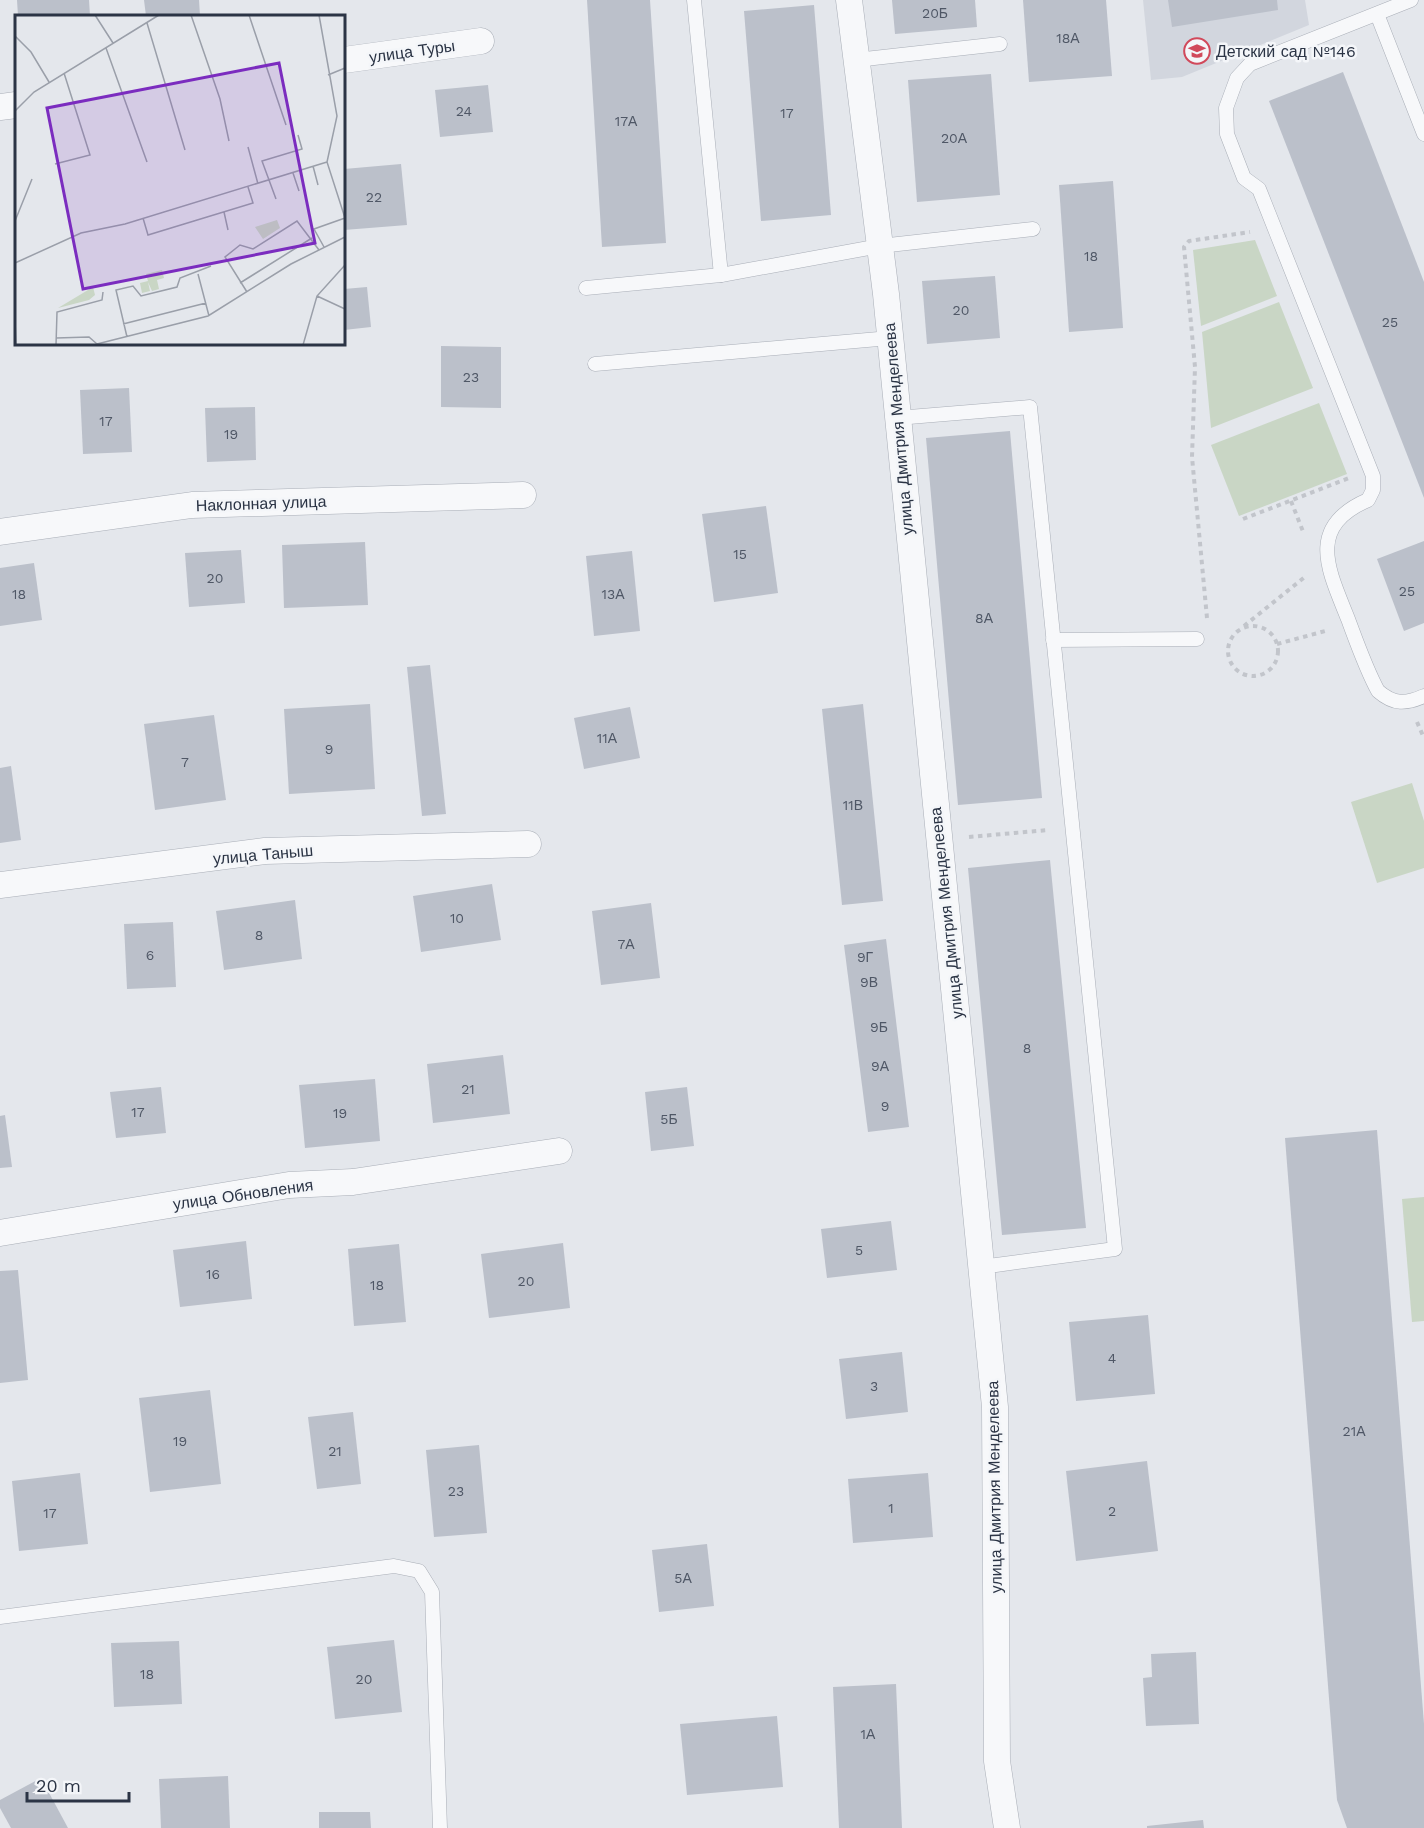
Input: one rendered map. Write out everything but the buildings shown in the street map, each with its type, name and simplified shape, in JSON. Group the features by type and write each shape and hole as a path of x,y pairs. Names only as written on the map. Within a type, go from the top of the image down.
{"street":[{"name":"улица Дмитрия Менделеева","path":"849,0 890,338 995,1407 998,1761 1007,1828"},
{"name":"улица Туры","path":"345,60 481,41"},
{"path":"0,107 15,105"},
{"name":"Наклонная улица","path":"0,532 192,505 523,495"},
{"name":"улица Таныш","path":"0,885 265,851 528,844"},
{"name":"улица Обновления","path":"0,1233 288,1185 353,1182 559,1151"}],"lane":[{"path":"694,0 721,275"},
{"path":"1411,0 1250,64 1232,88 1226,108 1227,134 1244,178 1258,189 1371,469 1373,483 1368,500 1350,508 1339,518 1328,539 1326,555 1328,570 1378,692 1395,702 1408,703 1424,696"},
{"path":"1377,14 1424,134"},
{"path":"856,60 1000,44"},
{"path":"586,288 721,275 880,246 1032,229"},
{"path":"595,364 890,338"},
{"path":"897,418 1030,407 1115,1249 981,1267"},
{"path":"1053,640 1197,639"},
{"path":"0,1617 394,1566 420,1571 432,1592 440,1828"}],"path":[{"path":"1208,619 1192,458 1196,367 1184,247 1189,241 1274,228"},
{"path":"1244,519 1371,469"},
{"path":"1241,628 1250,626 1267,630 1277,644 1276,663 1262,676 1243,675 1234,670 1227,653 1232,637 1241,628 1317,567 1326,555"},
{"path":"1277,644 1350,625"},
{"path":"966,838 1072,828"}],"shaded area":[{"name":"Детский сад №146","path":"1143,0 1305,0 1309,25 1182,77 1151,80"}],"green space":[{"path":"1255,240 1277,296 1201,326 1193,250"},
{"path":"1279,302 1313,388 1211,428 1202,332"},
{"path":"1319,403 1347,474 1239,516 1211,445"},
{"path":"1412,783 1424,821 1424,868 1377,883 1351,802"},
{"path":"1424,1197 1424,1321 1412,1322 1402,1199"}],"place":[{"name":"Детский сад №146","path":"1197,51"}]}
